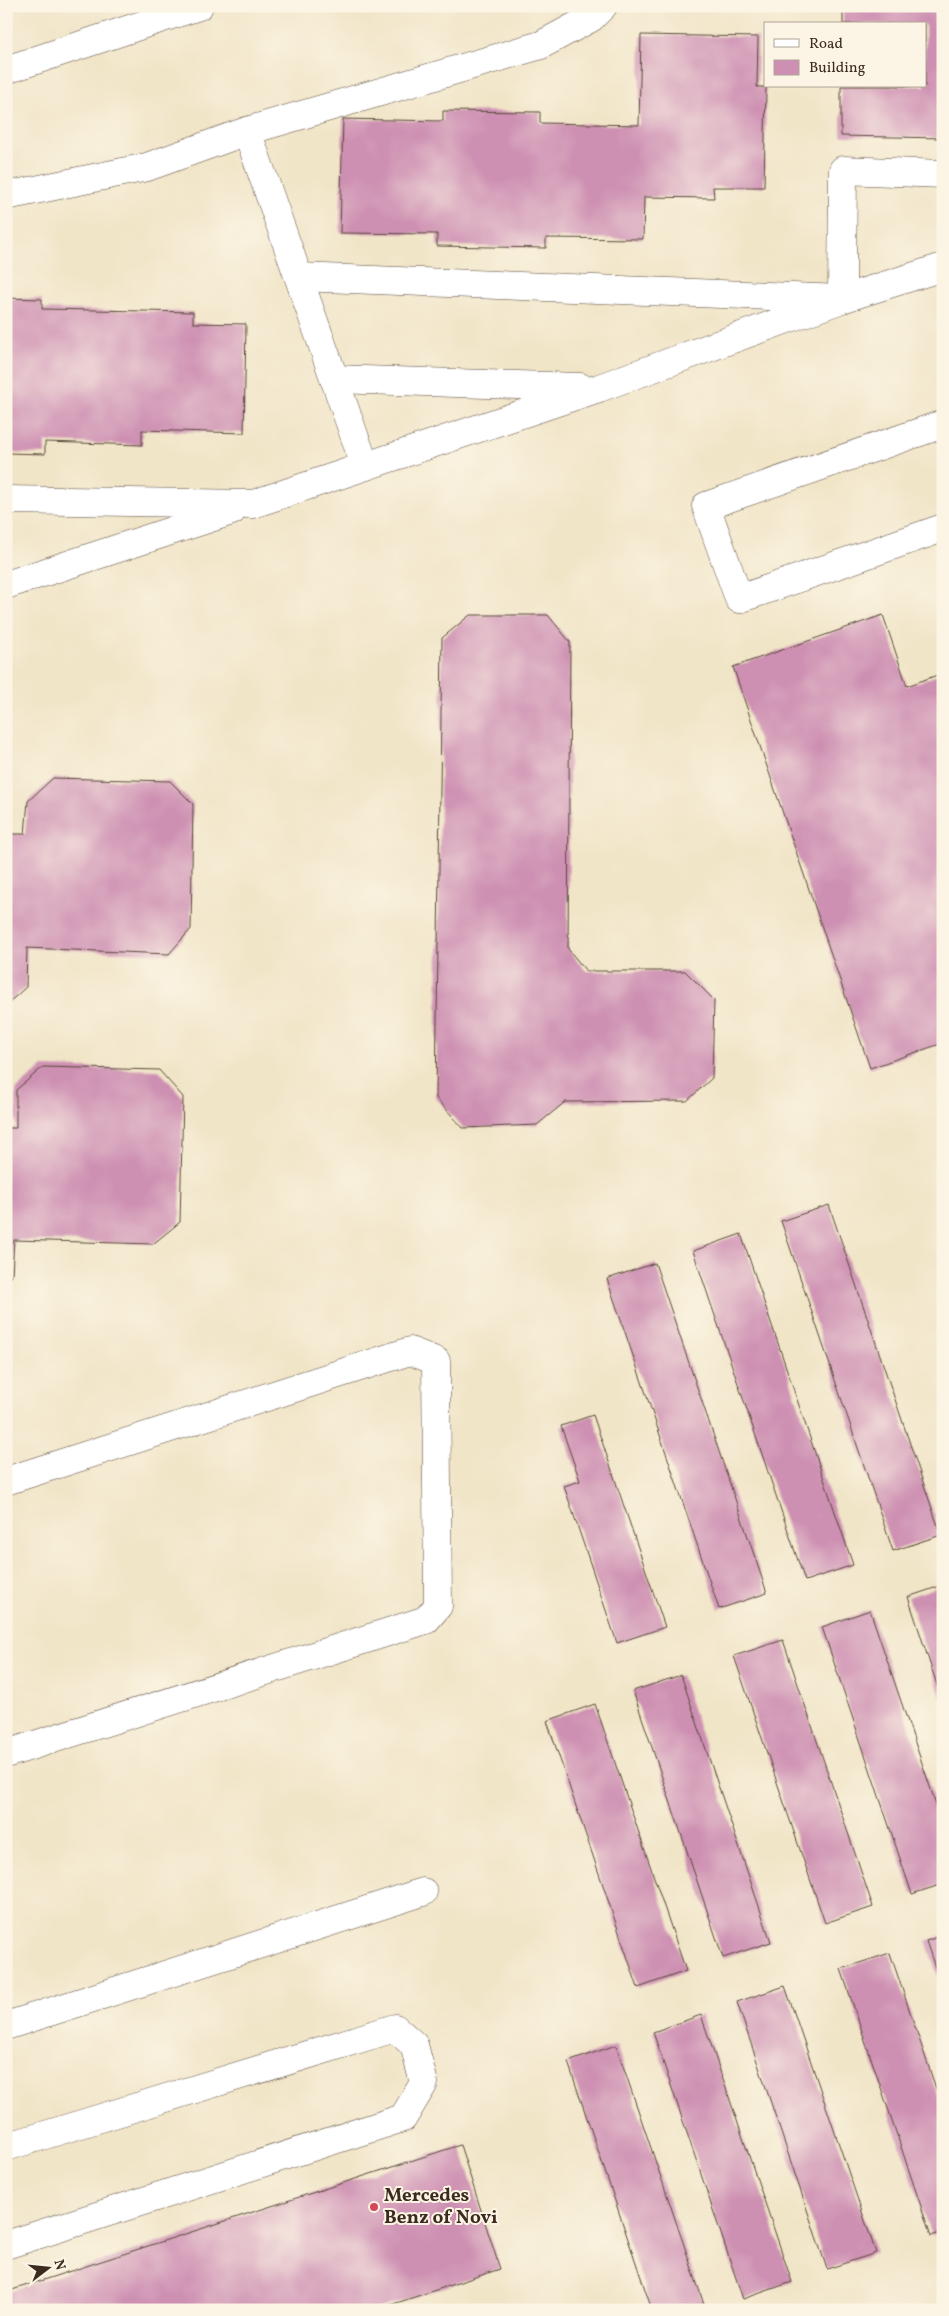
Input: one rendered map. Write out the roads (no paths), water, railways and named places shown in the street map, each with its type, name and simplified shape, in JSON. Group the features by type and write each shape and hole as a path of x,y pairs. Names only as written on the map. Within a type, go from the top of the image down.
{"lane":[{"path":"6,70 199,6"},
{"path":"6,196 147,166 248,131 541,45 591,18 603,6"},
{"path":"248,131 365,466"},
{"path":"842,299 843,170 943,174"},
{"path":"6,585 599,388 842,299 943,267"},
{"path":"299,277 842,299"},
{"path":"334,379 599,388"},
{"path":"943,424 706,506 739,599 943,528"},
{"path":"6,500 253,504"},
{"path":"6,1481 410,1351 436,1361 438,1606 426,1620 6,1754"},
{"path":"6,2026 423,1892"},
{"path":"6,2147 395,2028 414,2045 424,2083 402,2118 6,2245"}],"place":[{"name":"Mercedes Benz of Novi","path":"374,2207"}]}
